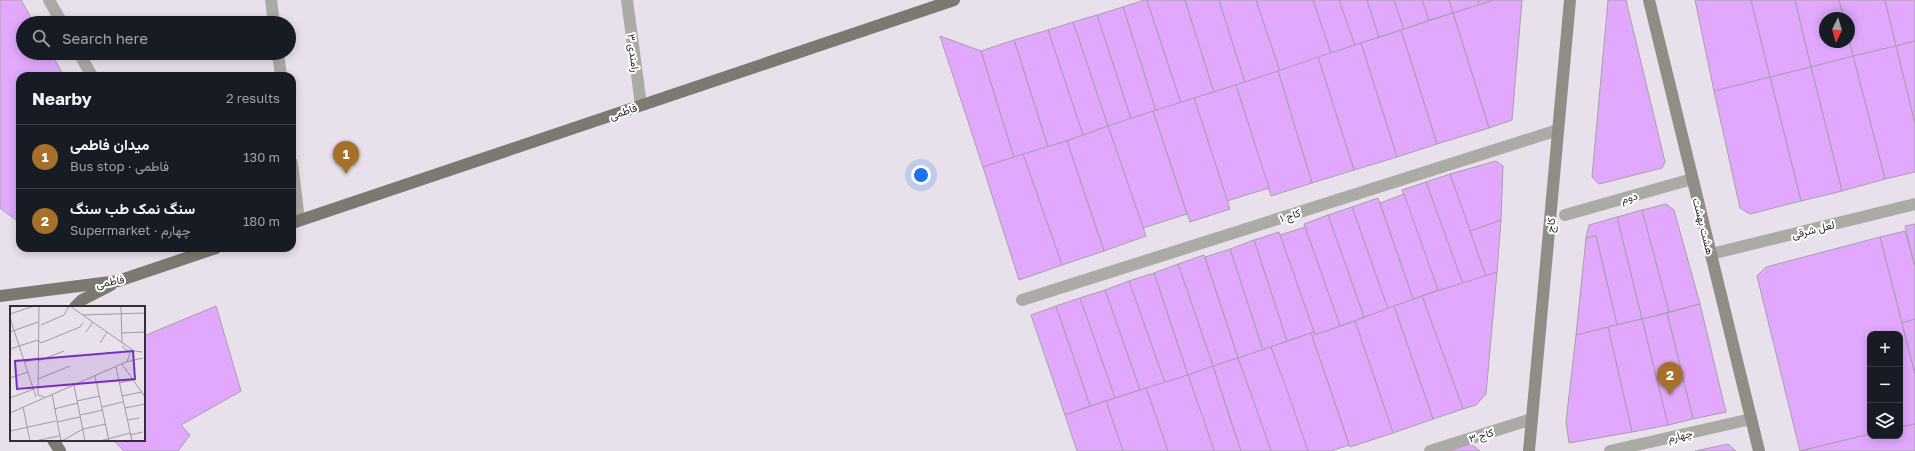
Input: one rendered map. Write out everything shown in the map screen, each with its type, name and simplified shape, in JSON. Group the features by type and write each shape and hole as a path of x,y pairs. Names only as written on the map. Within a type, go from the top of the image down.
{"main road":[{"name":"فاطمی","path":"296,221 954,0"},
{"name":"کاج","path":"1529,451 1570,0"},
{"name":"هشت بهشت","path":"1649,0 1759,451"},
{"name":"فاطمی","path":"0,296 118,281 192,252"},
{"path":"76,306 82,300 118,281"},
{"path":"54,441 60,451"}],"street":[{"path":"49,0 58,16"},
{"path":"271,0 273,16"},
{"name":"رامندی ۳","path":"627,0 641,105"},
{"path":"83,60 90,72"},
{"path":"279,60 280,72"},
{"name":"کاج ۱","path":"1022,300 1558,130"},
{"name":"دوم","path":"1565,215 1692,179"},
{"name":"لعل شرقی","path":"1711,254 1915,204"},
{"name":"کاج ۳","path":"1430,451 1532,419"},
{"name":"چهارم","path":"1610,451 1751,419"}],"building":[{"path":"0,0 21,0 30,16 16,16 16,60 55,60 62,72 16,72 16,220 0,208"},
{"path":"1147,0 1181,103 1156,111 1123,7"},
{"path":"1147,0 1185,0 1214,92 1181,103"},
{"path":"1185,0 1219,0 1245,82 1214,92"},
{"path":"1219,0 1256,0 1280,71 1245,82"},
{"path":"1256,0 1313,0 1331,53 1280,71"},
{"path":"1313,0 1339,0 1355,45 1331,53"},
{"path":"1339,0 1367,0 1379,37 1355,45"},
{"path":"1367,0 1394,0 1404,29 1379,37"},
{"path":"1394,0 1422,0 1429,20 1404,29"},
{"path":"1422,0 1449,0 1453,13 1429,20"},
{"path":"1449,0 1478,0 1479,5 1453,13"},
{"path":"1478,0 1494,0 1479,5"},
{"path":"1494,0 1522,0 1512,120 1489,128 1453,13"},
{"path":"1608,0 1626,0 1665,162 1662,168 1599,184 1592,177"},
{"path":"1695,0 1751,0 1770,77 1714,91"},
{"path":"1751,0 1795,0 1811,67 1770,77"},
{"path":"1795,0 1839,0 1842,12 1819,12 1819,48 1851,48 1853,56 1811,67"},
{"path":"1839,0 1885,0 1896,46 1853,56 1851,48 1855,48 1855,12 1842,12"},
{"path":"1885,0 1915,0 1915,41 1896,46"},
{"path":"1123,7 1156,111 1131,119 1097,15"},
{"path":"1453,13 1489,128 1437,144 1401,30"},
{"path":"1097,15 1131,119 1108,126 1073,22"},
{"path":"1073,22 1108,126 1083,135 1048,30"},
{"path":"1048,30 1083,135 1048,147 1014,40"},
{"path":"1401,30 1437,144 1397,157 1361,43"},
{"path":"940,36 981,51 1014,157 983,167"},
{"path":"1014,40 1048,147 1014,157 981,51"},
{"path":"1915,41 1915,124 1896,46"},
{"path":"1361,43 1397,157 1354,170 1318,57"},
{"path":"1896,46 1915,124 1915,172 1885,179 1853,56"},
{"path":"1853,56 1885,179 1842,191 1811,67"},
{"path":"1318,57 1354,170 1312,183 1278,71"},
{"path":"1811,67 1842,191 1801,201 1770,77"},
{"path":"1278,71 1312,183 1271,196 1236,85"},
{"path":"1770,77 1801,201 1750,214 1740,208 1714,91"},
{"path":"1236,85 1269,188 1227,201 1194,98"},
{"path":"1194,98 1230,209 1190,222 1153,111"},
{"path":"1153,111 1187,214 1143,228 1108,126"},
{"path":"1108,126 1146,236 1104,251 1067,141"},
{"path":"1067,141 1104,251 1062,265 1023,154"},
{"path":"1023,154 1062,265 1019,280 983,167"},
{"path":"1496,161 1503,166 1501,220 1470,231 1450,174"},
{"path":"1450,174 1486,276 1463,284 1426,182"},
{"path":"1426,182 1463,284 1450,288 1438,290 1402,190"},
{"path":"1404,194 1438,290 1413,299 1380,203"},
{"path":"1378,198 1413,299 1388,309 1352,207"},
{"path":"1666,204 1674,210 1700,304 1669,312 1642,210"},
{"path":"1352,207 1388,309 1364,317 1328,215"},
{"path":"1642,210 1669,312 1642,319 1617,217"},
{"path":"1328,215 1364,317 1340,326 1304,224"},
{"path":"1617,217 1642,319 1617,325 1596,236 1586,238 1589,225"},
{"path":"1501,220 1497,272 1486,276 1470,231"},
{"path":"1915,224 1915,267 1905,226"},
{"path":"1305,227 1340,326 1315,335 1280,235"},
{"path":"1905,231 1915,267 1915,319 1902,323 1880,237"},
{"path":"1279,232 1314,332 1287,341 1254,240"},
{"path":"1596,236 1617,325 1576,335 1586,238"},
{"path":"1880,237 1915,374 1915,424 1903,426 1903,331 1867,331 1867,435 1800,451 1757,276 1766,267"},
{"path":"1254,240 1287,341 1263,350 1230,249"},
{"path":"1230,249 1263,350 1238,358 1205,257"},
{"path":"1204,255 1238,358 1213,366 1178,264"},
{"path":"1178,264 1213,366 1188,375 1154,273"},
{"path":"1497,272 1486,394 1476,405 1463,409 1422,296"},
{"path":"1154,273 1188,375 1165,383 1129,281"},
{"path":"1129,281 1165,383 1140,390 1105,290"},
{"path":"1105,290 1140,390 1115,398 1080,298"},
{"path":"1422,296 1463,409 1433,419 1394,306"},
{"path":"1080,298 1115,398 1090,406 1056,306"},
{"path":"1700,304 1726,412 1693,419 1667,313"},
{"path":"216,306 241,391 181,425 190,435 178,451 124,451 114,441 145,441 145,336"},
{"path":"1056,306 1090,406 1065,415 1031,315"},
{"path":"1394,306 1433,419 1393,433 1355,321"},
{"path":"1667,313 1693,419 1668,425 1642,319"},
{"path":"1642,319 1668,425 1632,432 1608,327"},
{"path":"1915,319 1915,374 1902,323"},
{"path":"1355,321 1393,433 1350,447 1311,333 1314,332 1315,335"},
{"path":"1608,327 1632,432 1569,443 1566,422 1576,335"},
{"path":"1311,333 1349,445 1331,451 1308,451 1271,347"},
{"path":"1271,347 1308,451 1271,451 1238,358"},
{"path":"1238,358 1271,451 1241,451 1213,366"},
{"path":"1213,366 1241,451 1214,451 1188,375"},
{"path":"1188,375 1214,451 1168,451 1146,388"},
{"path":"1146,388 1168,451 1123,451 1106,401"},
{"path":"1106,401 1123,451 1077,451 1065,415"},
{"path":"1915,424 1915,451 1800,451 1867,435 1867,439 1903,439 1903,426"},
{"path":"1470,443 1480,451 1446,451"},
{"path":"1728,444 1736,451 1695,451"}],"place":[{"name":"میدان فاطمی","path":"346,174"},
{"name":"سنگ نمک طب سنگ","path":"1670,395"}]}
